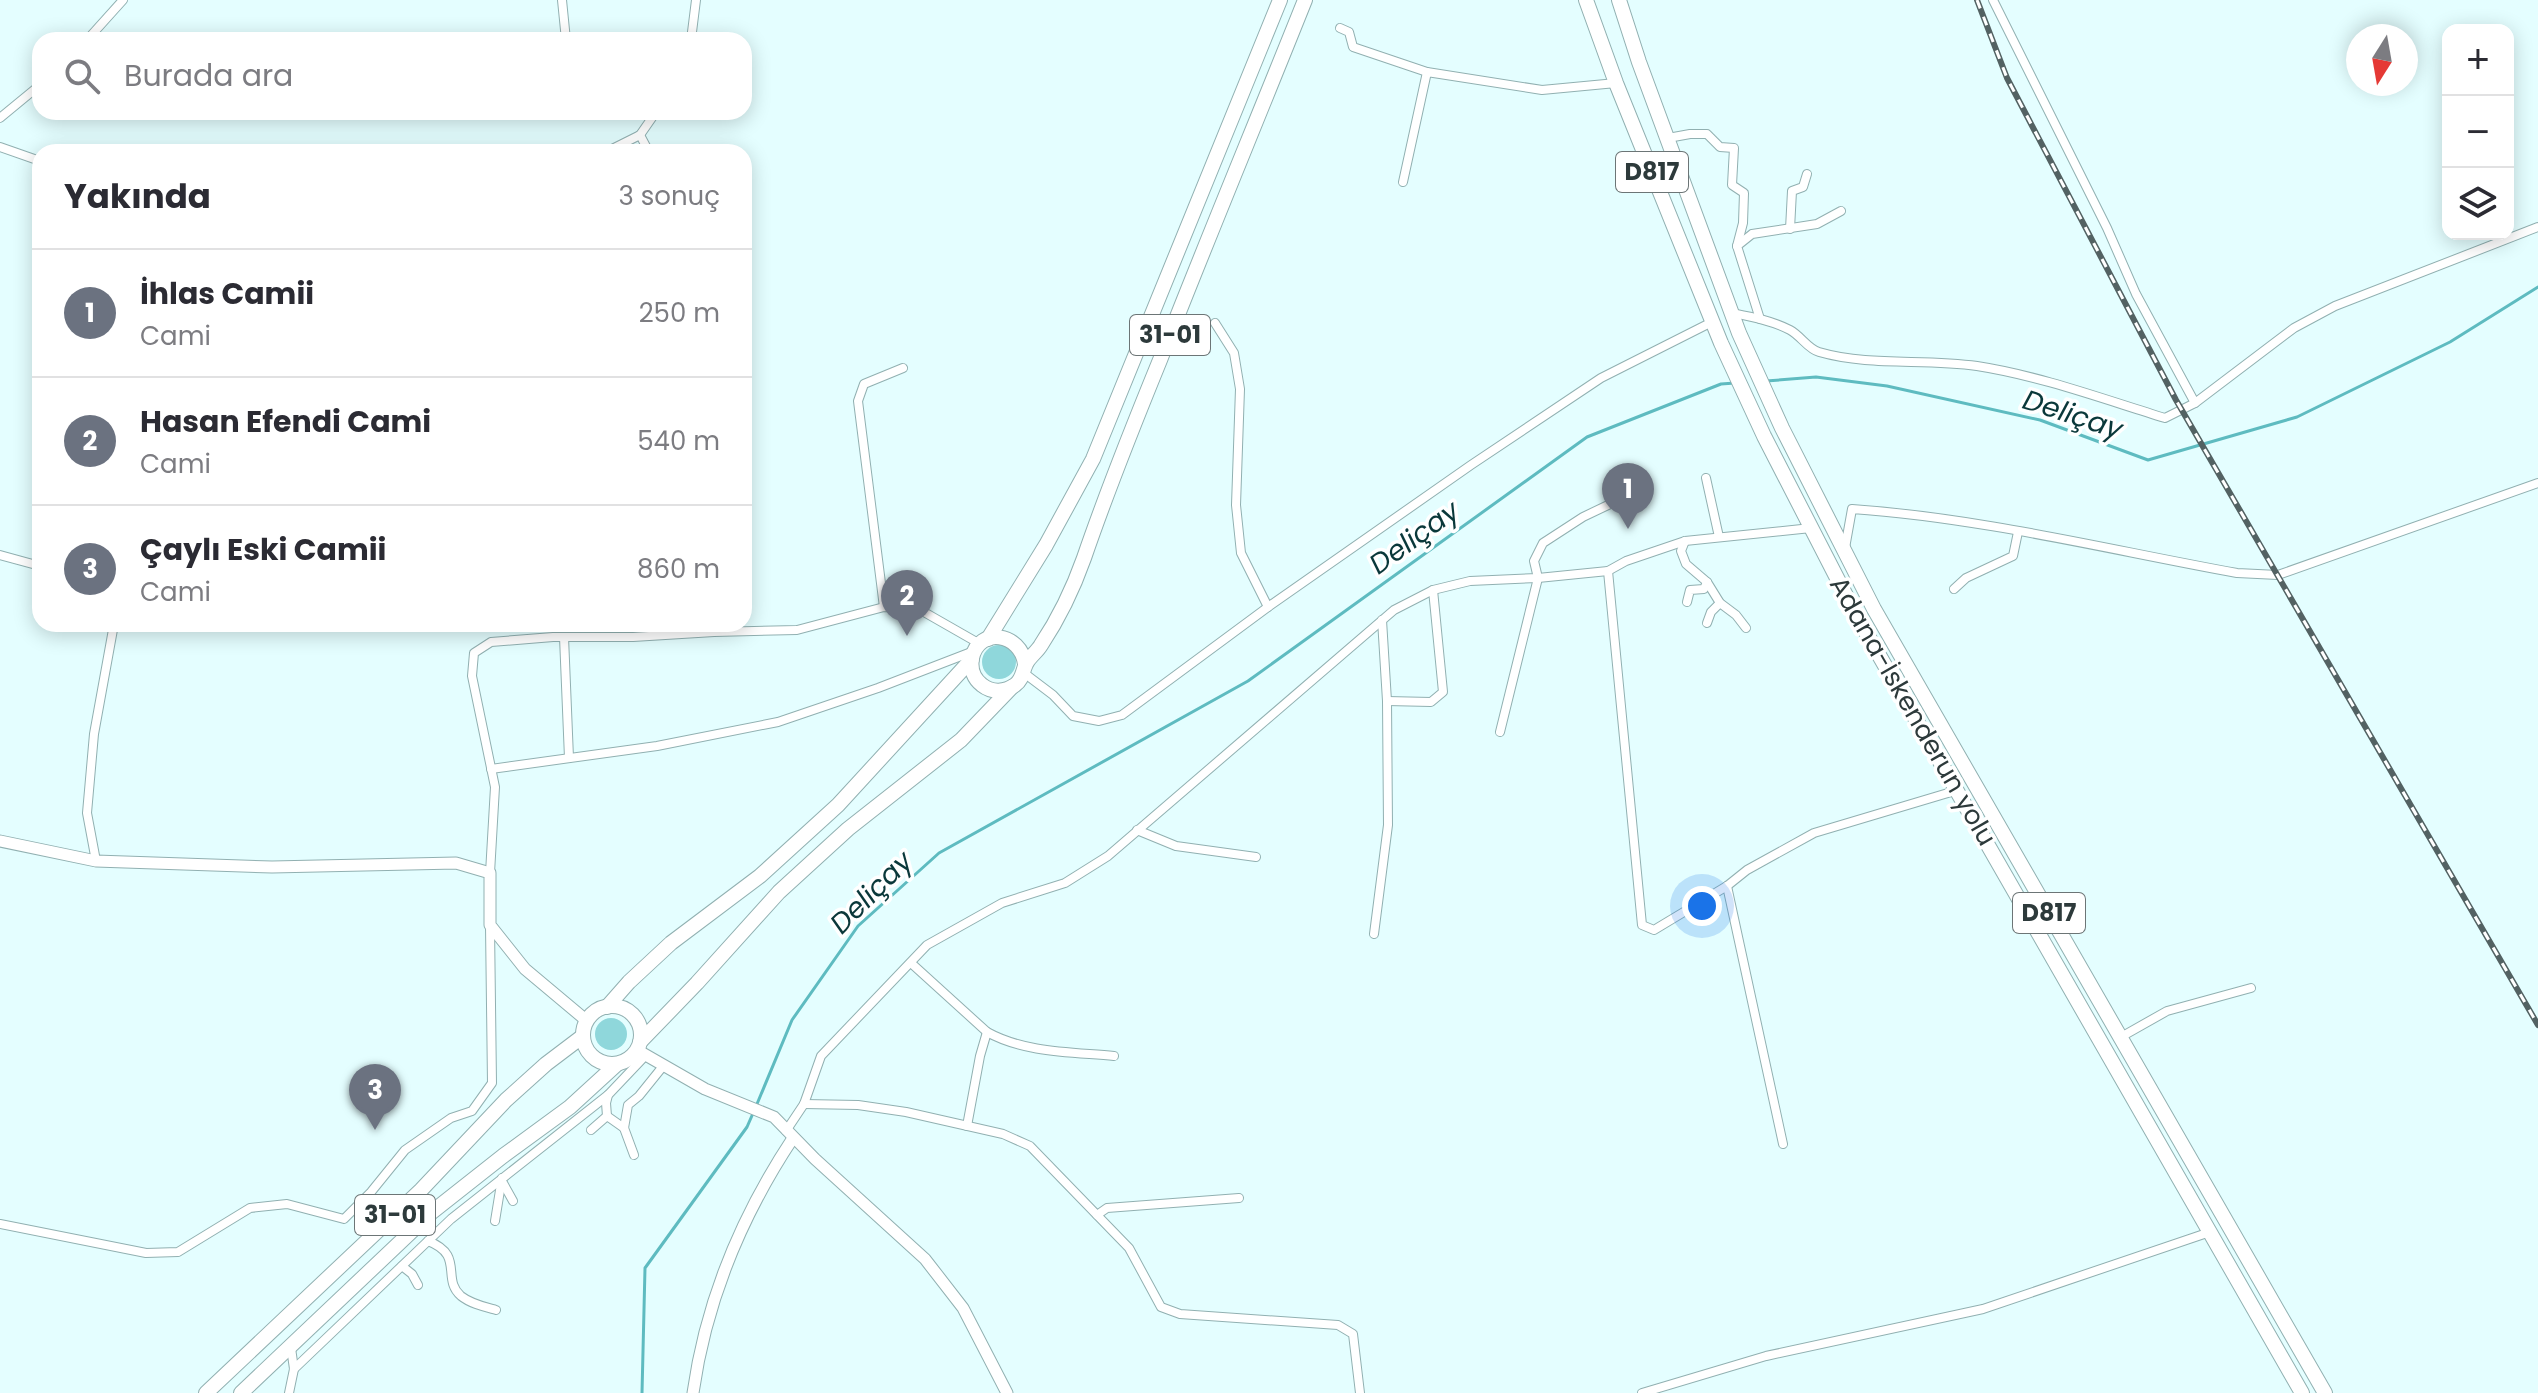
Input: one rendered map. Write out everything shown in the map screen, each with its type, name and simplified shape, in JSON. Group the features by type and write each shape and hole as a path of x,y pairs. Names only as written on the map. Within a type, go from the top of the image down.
{"highway":[{"name":"31-01","path":"607,1007 671,943 760,876 838,805 978,648 1046,545 1093,459 1280,0"},
{"name":"31-01","path":"1024,669 1073,588 1124,450 1305,0"},
{"name":"Adana-İskenderun yolu","path":"1586,0 1712,322 1764,436 1811,528 1856,615 2302,1393"},
{"name":"D817","path":"1619,0 1739,333 1782,428 1874,609 2325,1393"},
{"path":"641,1049 639,1026 630,1013 607,1007 599,1009 587,1021 583,1036 588,1052 594,1058 617,1064 641,1049 779,892 848,829 961,740 1013,687 1024,669 1024,656 1013,642 1005,638 978,648 974,677 987,689 996,691 1013,687"},
{"name":"31-01","path":"206,1393 421,1190 506,1100 583,1036"},
{"name":"31-01","path":"241,1393 432,1212 570,1107 617,1064"}],"street":[{"path":"94,32 123,0"},
{"path":"562,0 565,32"},
{"path":"692,32 696,0"},
{"path":"1993,0 2107,228 2149,320 2195,403"},
{"path":"1340,28 1349,32 1353,47 1427,72 1542,90 1616,83"},
{"path":"1403,182 1427,72"},
{"path":"0,118 32,92"},
{"path":"622,144 640,135 650,120"},
{"path":"1668,138 1707,134 1720,147 1734,148 1732,185 1744,193 1743,223 1737,246 1760,319"},
{"path":"640,135 645,144"},
{"path":"0,147 32,158"},
{"path":"1790,229 1792,191 1803,187 1807,174"},
{"path":"1737,246 1752,234 1817,224 1841,211"},
{"path":"1732,313 1792,331 1815,351 1871,362 1978,366 2050,383 2165,418 2195,403 2294,328 2335,306 2538,227"},
{"path":"1024,669 1073,716 1099,721 1122,715 1268,607 1601,378 1712,322"},
{"path":"1215,323 1234,353 1240,389 1236,505 1241,553 1268,607"},
{"path":"884,607 858,401 864,384 903,368"},
{"path":"1706,478 1719,537"},
{"path":"1845,548 1852,509 1900,512 2237,573 2278,575 2538,483"},
{"path":"1500,732 1538,578 1534,561 1543,543 1583,517 1629,495"},
{"path":"693,1393 708,1319 723,1273 804,1104 821,1056 927,945 1002,903 1065,883 1108,856 1394,610 1433,590 1470,581 1608,571 1626,561 1685,541 1811,528"},
{"path":"1954,589 1966,578 2013,556 2018,532"},
{"path":"1685,541 1681,551 1686,564 1707,582 1720,603 1736,615 1746,628"},
{"path":"0,555 32,564"},
{"path":"1608,571 1642,925 1654,930 1727,886 1747,870 1814,833 1958,790"},
{"path":"1687,602 1690,590 1704,589 1707,582"},
{"path":"1387,701 1431,702 1443,692 1433,590"},
{"path":"1707,623 1711,612 1720,603"},
{"path":"752,629 797,630 884,607 917,608 978,648"},
{"path":"1374,934 1388,825 1387,701 1382,620"},
{"path":"96,861 87,813 88,797 94,734 113,632"},
{"path":"0,1224 146,1253 162,1253 178,1252 250,1208 287,1204 344,1219 405,1150 451,1118 472,1111 492,1083 490,873 495,787 472,676 474,653 491,642 564,637 633,637 677,632"},
{"path":"564,637 569,758"},
{"path":"491,769 657,746 778,722 878,688 978,648"},
{"path":"1137,830 1176,846 1256,857"},
{"path":"0,841 96,861 272,867 456,863 490,873"},
{"path":"1727,886 1783,1144"},
{"path":"490,925 525,969 587,1021"},
{"path":"911,963 987,1032 1000,1039 1027,1047 1114,1056"},
{"path":"2121,1037 2167,1011 2251,988"},
{"path":"967,1126 977,1067 987,1032"},
{"path":"294,1369 428,1241 608,1095 641,1049 705,1089 774,1117 925,1259 963,1308 1007,1393"},
{"path":"634,1155 624,1128 628,1105 664,1065"},
{"path":"607,1116 608,1095"},
{"path":"804,1104 906,1112 1003,1134 1030,1146 1129,1248 1161,1307 1180,1314 1338,1325 1353,1334 1360,1393"},
{"path":"607,1116 624,1128"},
{"path":"591,1130 607,1116"},
{"path":"502,1180 513,1201"},
{"path":"495,1221 502,1180"},
{"path":"1097,1215 1107,1208 1239,1198"},
{"path":"1642,1393 1766,1356 1983,1309 2210,1232"},
{"path":"428,1241 440,1245 449,1256 459,1295 481,1307 496,1310"},
{"path":"402,1266 412,1274 418,1285"},
{"path":"289,1393 294,1369 291,1348"}],"shaded area":[{"path":"999,645 1011,650 1016,662 1011,674 999,679 987,674 982,662 987,650"},
{"path":"611,1018 622,1023 627,1034 622,1045 611,1050 600,1045 595,1034 600,1023"}],"waterway":[{"name":"Deliçay","path":"1766,381 1816,377 1887,386 2040,420 2148,460 2297,417 2450,342 2538,287"},
{"name":"Deliçay","path":"757,1104 792,1020 858,926 939,853 1248,681 1587,437 1721,384 1735,383"},
{"name":"Deliçay","path":"642,1393 645,1268 747,1127 754,1111"}],"railway":[{"path":"1977,0 2007,78 2176,400 2538,1025"}],"place":[{"name":"İhlas Camii","path":"1628,529"},
{"name":"Hasan Efendi Cami","path":"907,636"},
{"name":"Çaylı Eski Camii","path":"375,1130"}]}
